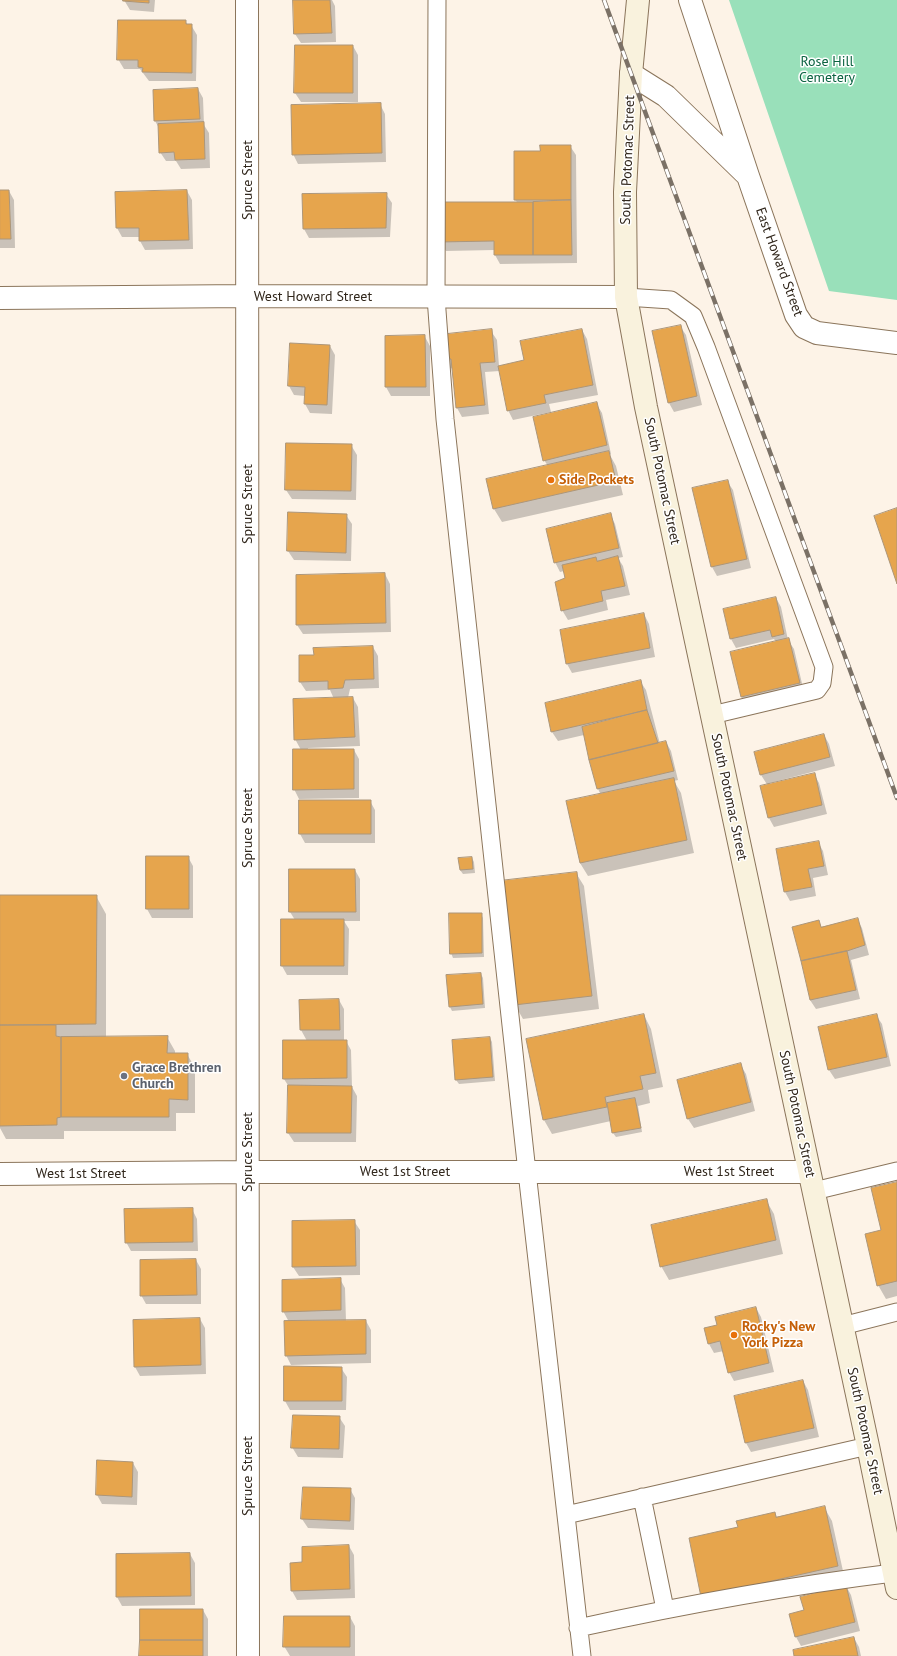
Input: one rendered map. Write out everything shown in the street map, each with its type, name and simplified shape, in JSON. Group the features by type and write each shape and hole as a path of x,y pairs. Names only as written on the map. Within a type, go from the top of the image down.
{"main road":[{"name":"South Potomac Street","path":"638,0 625,192 626,297 646,407 868,1446 895,1581"}],"street":[{"name":"Spruce Street","path":"247,0 248,1656"},
{"name":"East Howard Street","path":"690,0 796,315 804,327 817,333 897,344"},
{"name":"East Howard Street","path":"632,74 666,96 748,176"},
{"name":"West Howard Street","path":"0,298 248,296 626,297"},
{"name":"West 1st Street","path":"0,1174 527,1172 811,1182"}],"lane":[{"path":"437,0 436,297 446,427 527,1172 582,1656"},
{"path":"626,297 671,300 693,316 706,347 824,667 822,683 817,690 712,715"},
{"path":"811,1182 897,1171"},
{"path":"842,1326 897,1312"},
{"path":"566,1515 868,1446"},
{"path":"642,1497 665,1609"},
{"path":"578,1628 665,1609 824,1582 895,1581"}],"green space":[{"name":"Rose Hill Cemetery","path":"729,0 897,0 897,300 829,291"}],"building":[{"path":"149,0 149,3 123,1"},
{"path":"293,0 330,0 332,33 294,34"},
{"path":"118,20 186,20 186,24 192,24 192,73 142,72 143,68 138,67 138,60 117,60"},
{"path":"295,45 353,45 353,93 294,93"},
{"path":"198,88 200,119 154,121 153,90"},
{"path":"381,103 382,153 292,155 291,105"},
{"path":"204,122 205,159 175,160 174,152 159,153 158,124"},
{"path":"540,145 571,145 571,200 514,200 514,151 540,151"},
{"path":"0,190 9,190 11,239 0,239"},
{"path":"187,190 189,240 139,241 139,228 116,228 115,192"},
{"path":"387,193 386,228 303,229 302,194"},
{"path":"571,200 572,255 533,255 533,202"},
{"path":"439,202 533,202 533,255 494,255 494,241 439,242"},
{"path":"681,325 697,396 668,403 652,331"},
{"path":"492,329 495,362 480,363 485,405 456,408 451,359 441,360 438,335"},
{"path":"582,329 593,385 544,395 546,403 507,411 498,366 524,360 520,341"},
{"path":"425,335 426,387 385,387 385,336"},
{"path":"290,343 330,345 327,405 304,404 305,387 288,386"},
{"path":"597,402 607,445 543,461 533,417"},
{"path":"286,443 352,444 351,491 285,490"},
{"name":"Side Pockets","path":"609,451 616,481 493,509 486,479"},
{"path":"728,480 747,559 711,567 692,488"},
{"path":"897,508 897,584 874,516"},
{"path":"288,512 347,514 346,553 287,551"},
{"path":"611,513 619,548 554,563 546,529"},
{"path":"618,556 625,586 601,591 603,601 561,611 555,582 565,578 562,565 596,557 597,561"},
{"path":"385,573 386,623 296,625 296,575"},
{"path":"776,597 784,634 772,637 770,630 730,639 723,609"},
{"path":"644,613 650,648 566,664 560,630"},
{"path":"789,638 800,683 741,697 730,652"},
{"path":"373,646 374,679 345,680 343,688 328,689 328,681 299,682 299,655 314,655 313,648"},
{"path":"641,680 647,710 551,732 545,703"},
{"path":"353,697 355,737 294,740 293,699"},
{"path":"647,710 658,743 589,760 582,727"},
{"path":"824,734 830,757 760,775 754,752"},
{"path":"666,741 674,771 597,789 589,760"},
{"path":"293,749 354,749 354,789 293,790"},
{"path":"815,773 822,805 768,818 760,786"},
{"path":"674,778 687,840 580,863 566,801"},
{"path":"299,800 371,800 371,834 299,834"},
{"path":"819,841 824,866 808,869 812,887 784,892 776,849"},
{"path":"146,856 189,856 189,909 146,909"},
{"path":"472,857 473,869 460,870 458,858"},
{"path":"289,869 355,869 356,912 289,912"},
{"path":"577,872 592,996 514,1005 499,881"},
{"path":"0,895 97,895 96,1024 0,1025"},
{"path":"449,913 482,913 482,953 450,954"},
{"path":"858,918 865,945 847,951 801,961 792,927 819,920 821,927"},
{"path":"281,919 344,919 344,966 281,966"},
{"path":"847,951 856,990 810,1000 801,961"},
{"path":"481,973 483,1004 449,1007 446,975"},
{"path":"339,999 340,1030 300,1030 299,1000"},
{"path":"644,1014 656,1073 640,1076 643,1089 605,1097 607,1107 543,1120 526,1039"},
{"path":"877,1014 887,1057 828,1070 818,1027"},
{"path":"0,1025 56,1025 56,1036 61,1037 61,1117 57,1118 57,1125 0,1126"},
{"name":"Grace Brethren Church","path":"168,1036 167,1053 188,1053 188,1100 169,1099 169,1117 61,1117 61,1037"},
{"path":"490,1037 493,1077 455,1080 452,1040"},
{"path":"283,1040 347,1040 347,1078 283,1079"},
{"path":"741,1063 751,1102 687,1119 677,1080"},
{"path":"288,1085 352,1086 351,1133 287,1133"},
{"path":"635,1098 641,1128 612,1133 607,1103"},
{"path":"897,1182 897,1281 877,1286 865,1234 881,1230 871,1188"},
{"path":"767,1199 776,1240 660,1267 651,1225"},
{"path":"193,1208 193,1242 125,1243 124,1209"},
{"path":"355,1220 356,1266 292,1267 292,1221"},
{"path":"196,1259 197,1295 140,1296 140,1260"},
{"path":"341,1278 341,1310 282,1312 282,1280"},
{"name":"Rocky's New York Pizza","path":"756,1307 769,1363 728,1373 720,1341 708,1344 704,1328 717,1325 715,1317"},
{"path":"200,1318 201,1365 134,1367 133,1320"},
{"path":"366,1320 366,1354 285,1356 284,1321"},
{"path":"284,1366 342,1367 342,1401 284,1401"},
{"path":"803,1380 814,1428 745,1443 734,1396"},
{"path":"293,1415 340,1416 339,1449 291,1448"},
{"path":"97,1460 133,1462 132,1497 96,1495"},
{"path":"303,1487 351,1488 350,1521 301,1519"},
{"path":"825,1506 838,1566 701,1597 689,1538 738,1527 736,1521 775,1512 776,1517"},
{"path":"349,1545 350,1589 291,1591 290,1563 302,1562 302,1547"},
{"path":"190,1553 191,1596 116,1597 116,1554"},
{"path":"846,1585 855,1622 795,1637 789,1614 804,1610 800,1597"},
{"path":"140,1609 203,1609 203,1640 140,1640"},
{"path":"284,1616 350,1616 350,1647 283,1647"},
{"path":"854,1637 858,1656 794,1656 793,1650"},
{"path":"140,1640 203,1640 203,1656 139,1656"}],"railway":[{"path":"604,0 897,798"}],"place":[{"name":"Side Pockets","path":"551,480"},
{"name":"Grace Brethren Church","path":"124,1076"},
{"name":"Rocky's New York Pizza","path":"734,1335"}]}
